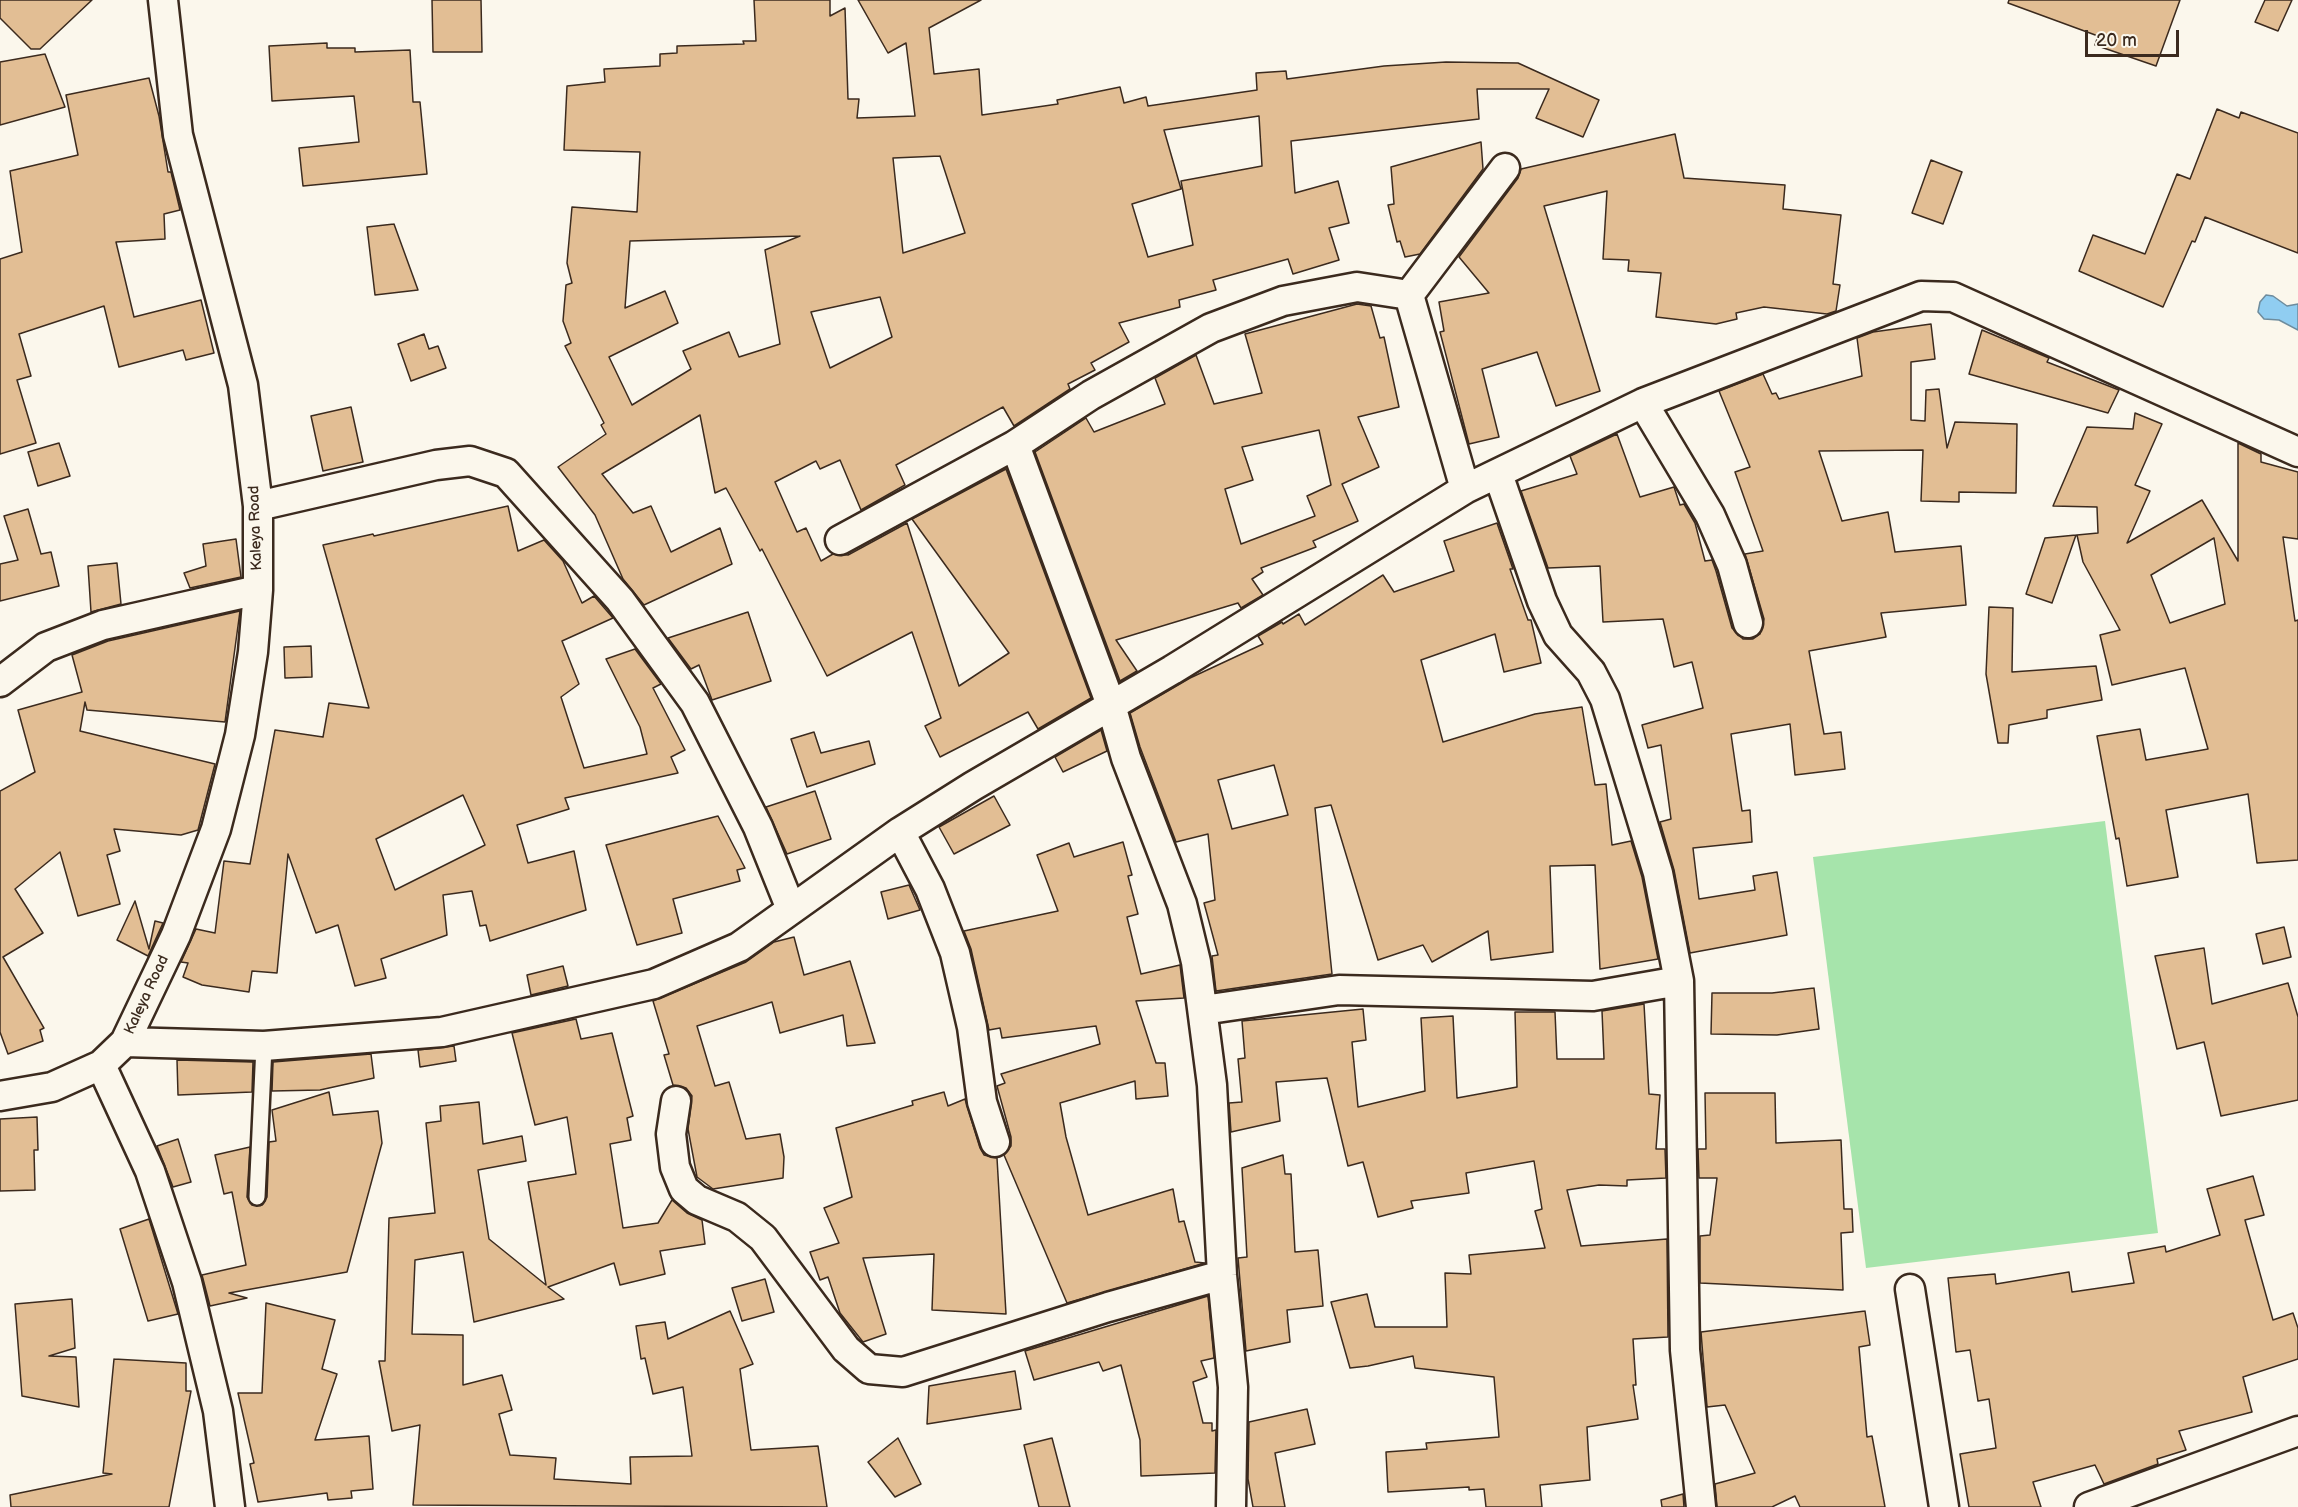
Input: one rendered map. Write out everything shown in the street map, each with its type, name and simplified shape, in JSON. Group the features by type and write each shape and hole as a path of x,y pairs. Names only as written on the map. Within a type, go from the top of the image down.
{"street":[{"name":"Kaleya Road","path":"125,1042 176,935 216,829 240,735 253,652 258,590 258,506 243,385 178,135 163,0"},
{"path":"1409,295 1505,168"},
{"path":"840,540 1015,445 1092,395 1210,328 1283,301 1357,287 1409,295"},
{"path":"1409,295 1465,489"},
{"path":"0,1096 52,1088 101,1065 125,1042 264,1046 442,1032 654,984 739,947 900,832 1465,489 1643,403 1921,296 1953,297 2298,452"},
{"path":"1643,403 1710,515 1732,565 1748,623"},
{"path":"1015,445 1111,705 1126,758 1182,904 1196,962 1212,1085 1222,1275 1233,1387 1231,1507"},
{"path":"258,506 436,465 470,461 506,473 620,600 694,703 758,827 791,909"},
{"path":"1498,474 1542,601 1558,635 1591,672 1605,699 1659,873 1680,981 1685,1350 1701,1507"},
{"path":"0,682 46,648 103,625 258,590"},
{"path":"900,832 930,889 955,953 972,1027 982,1102 995,1142"},
{"path":"1203,1010 1340,990 1593,996 1680,981"},
{"path":"101,1065 150,1171 187,1282 218,1411 230,1507"},
{"path":"676,1101 671,1134 675,1167 684,1189 697,1200 737,1217 763,1238 846,1349 869,1369 903,1372 1108,1307 1222,1275"},
{"path":"1910,1289 1944,1507"},
{"path":"2089,1507 2298,1431"}],"lane":[{"path":"257,1197 264,1046"}],"green space":[{"path":"2105,821 2158,1233 1866,1268 1813,857"}],"water":[{"path":"2266,295 2273,296 2287,306 2298,304 2298,330 2279,320 2264,319 2258,312 2260,302"}],"building":[{"path":"0,0 92,0 40,49 31,49 0,18"},
{"path":"432,0 481,0 482,52 433,52"},
{"path":"754,0 830,0 830,16 845,8 848,99 859,99 857,118 915,116 906,43 888,53 858,0 981,0 929,28 934,74 979,69 982,115 1058,104 1057,100 1120,87 1124,103 1146,97 1148,106 1257,90 1256,73 1286,71 1287,79 1384,66 1446,62 1518,63 1599,100 1583,137 1536,118 1549,89 1477,89 1479,119 1291,141 1295,193 1338,181 1349,223 1329,228 1339,260 1293,274 1288,259 1213,280 1216,290 1179,300 1180,307 1119,323 1129,342 1091,363 1095,370 1068,384 1070,389 1014,426 1003,407 896,465 905,485 861,510 840,460 820,469 816,461 775,482 797,532 806,528 821,561 833,554 848,555 907,523 959,686 1009,653 912,519 1006,469 1091,698 1038,729 1028,712 940,757 925,726 941,718 912,632 827,676 762,549 760,551 726,488 715,493 700,415 602,474 633,513 651,506 671,552 720,528 732,564 644,605 623,579 595,515 558,467 606,434 601,425 604,423 565,346 571,343 563,321 566,285 572,283 567,263 572,207 637,212 640,152 564,150 567,86 605,82 604,69 660,66 660,54 677,53 677,46 744,44 743,41 756,41","holes":["1259,116 1262,166 1181,181 1193,245 1148,257 1132,204 1181,189 1164,130","940,156 965,233 903,253 893,158","800,236 765,250 780,344 739,357 729,332 683,351 691,369 632,405 609,357 678,323 665,291 625,308 630,241","880,297 892,337 830,368 811,312"]},
{"path":"2009,0 2180,0 2156,66 2095,45 2098,36 2008,3"},
{"path":"2265,0 2292,0 2278,31 2255,22"},
{"path":"327,43 327,48 355,48 355,52 410,50 413,102 420,102 427,174 303,186 299,148 359,142 354,96 272,101 269,46"},
{"path":"45,54 65,107 0,125 0,62"},
{"path":"149,78 159,116 168,172 171,172 180,210 164,214 165,239 116,242 134,317 201,300 214,353 186,360 183,350 119,367 104,306 19,334 31,376 17,380 36,443 0,454 0,259 22,252 10,171 78,155 66,95"},
{"path":"2217,109 2239,118 2241,112 2298,133 2298,253 2205,217 2163,307 2079,271 2093,235 2145,254 2177,174 2190,179"},
{"path":"1675,134 1684,178 1785,185 1783,209 1841,215 1833,284 1840,285 1836,311 1827,314 1764,307 1736,313 1737,319 1716,324 1656,317 1661,273 1628,271 1629,260 1603,259 1607,191 1544,206 1600,391 1556,406 1537,352 1482,369 1499,437 1469,444 1440,332 1444,331 1439,302 1489,293 1459,257 1518,178 1521,169"},
{"path":"1481,142 1483,169 1420,254 1405,257 1400,241 1397,242 1388,205 1394,204 1391,167"},
{"path":"1931,160 1962,172 1943,224 1912,213"},
{"path":"394,224 418,290 375,295 367,227"},
{"path":"1357,304 1371,306 1380,338 1384,337 1399,407 1358,417 1379,467 1342,484 1358,521 1313,541 1316,547 1261,568 1263,572 1252,579 1263,595 1241,608 1238,603 1116,640 1137,671 1120,681 1035,452 1086,418 1094,432 1165,404 1155,378 1196,355 1214,404 1262,393 1245,334","holes":["1319,430 1331,485 1307,496 1315,516 1241,544 1225,489 1253,480 1242,447"]},
{"path":"1931,324 1935,359 1911,362 1911,420 1925,421 1926,390 1939,389 1947,448 1955,422 2017,424 2016,493 1959,492 1959,502 1921,501 1923,450 1819,451 1842,521 1888,512 1895,552 1961,546 1966,605 1881,613 1886,637 1809,651 1824,734 1841,732 1845,769 1795,775 1790,724 1731,734 1742,811 1750,810 1752,842 1693,848 1699,899 1755,890 1753,876 1777,872 1787,935 1690,953 1674,870 1660,822 1671,819 1661,745 1648,748 1642,725 1703,708 1692,662 1674,667 1663,619 1603,622 1600,566 1548,568 1521,491 1577,474 1570,456 1617,434 1640,497 1674,487 1680,505 1684,504 1695,523 1705,561 1712,560 1732,628 1743,639 1753,639 1760,634 1764,619 1745,554 1763,551 1735,472 1750,467 1719,391 1763,374 1772,394 1776,393 1779,399 1862,376 1857,338 1873,332"},
{"path":"1982,330 2049,358 2047,362 2119,390 2108,413 1969,374"},
{"path":"424,334 429,349 438,346 446,368 411,381 398,344"},
{"path":"351,407 363,462 323,471 311,416"},
{"path":"2135,413 2162,424 2135,485 2150,491 2127,543 2202,500 2238,561 2238,443 2261,454 2261,462 2298,472 2298,539 2283,537 2295,621 2298,620 2298,860 2257,863 2248,794 2166,810 2178,877 2127,886 2097,736 2140,729 2146,760 2208,749 2185,668 2112,685 2100,635 2120,630 2083,562 2077,535 2098,533 2097,507 2053,506 2087,427 2133,429","holes":["2214,538 2225,604 2170,623 2151,575"]},
{"path":"59,443 70,476 38,486 28,452"},
{"path":"508,506 518,551 544,540 563,561 582,603 594,596 613,618 562,641 579,684 561,697 584,768 647,754 640,727 606,659 635,649 661,684 653,688 685,750 671,757 678,773 565,798 569,809 517,825 528,863 574,851 586,910 490,941 486,925 480,926 472,891 443,895 447,935 381,959 386,978 355,986 338,925 316,933 288,854 277,973 252,971 249,992 202,985 183,977 188,963 181,962 196,929 215,933 224,861 250,864 275,730 323,737 329,703 369,708 323,545 373,534 374,536","holes":["463,795 485,845 395,890 376,839"]},
{"path":"28,509 41,554 51,552 59,586 0,601 0,564 18,560 4,516"},
{"path":"1497,523 1513,569 1510,569 1528,620 1531,620 1541,663 1504,672 1495,634 1421,660 1443,742 1535,714 1582,707 1595,785 1606,784 1612,845 1631,841 1642,877 1658,959 1600,969 1595,865 1550,866 1553,952 1491,960 1488,931 1432,962 1423,945 1378,960 1331,805 1315,808 1332,974 1216,991 1212,956 1218,955 1204,903 1215,900 1208,834 1176,842 1140,747 1130,713 1190,678 1263,644 1258,636 1282,622 1283,624 1299,614 1305,625 1383,575 1394,592 1454,571 1444,541","holes":["1274,765 1288,815 1232,829 1218,780"]},
{"path":"2076,535 2052,603 2026,594 2045,538"},
{"path":"236,539 241,577 190,588 184,573 206,566 203,544"},
{"path":"117,563 121,604 91,612 88,566"},
{"path":"1989,607 2013,608 2012,672 2096,666 2102,700 2047,710 2047,718 2009,725 2008,743 1998,743 1986,674"},
{"path":"240,611 225,722 87,710 85,702 80,731 215,764 198,830 181,835 114,829 120,851 107,855 120,904 78,916 60,852 15,889 43,933 3,957 44,1028 40,1030 43,1041 8,1054 0,1032 0,791 35,772 18,710 82,692 72,655 108,641"},
{"path":"748,612 771,681 712,700 699,665 691,669 668,638"},
{"path":"311,646 312,677 285,678 284,647"},
{"path":"1101,730 1107,751 1063,772 1055,757"},
{"path":"814,732 821,753 869,741 875,764 807,787 791,739"},
{"path":"815,791 831,839 787,854 766,807"},
{"path":"994,796 1010,825 954,854 939,827"},
{"path":"718,816 745,868 737,870 740,881 673,899 682,933 637,945 606,845"},
{"path":"1123,842 1132,875 1128,876 1138,914 1127,917 1141,974 1180,965 1184,998 1136,1001 1156,1063 1165,1063 1168,1096 1136,1099 1135,1081 1060,1103 1066,1137 1088,1215 1173,1189 1179,1222 1184,1221 1195,1262 1205,1263 1067,1303 1004,1155 1011,1146 1011,1137 997,1086 1005,1083 1001,1074 1100,1044 1096,1026 1002,1038 1000,1028 989,1030 971,949 964,931 1058,911 1037,855 1069,843 1074,857"},
{"path":"909,885 920,910 888,919 881,892"},
{"path":"135,901 149,949 155,921 163,923 148,956 117,940"},
{"path":"2284,927 2291,957 2263,964 2256,934"},
{"path":"794,937 804,975 850,961 875,1043 847,1046 843,1015 780,1033 772,1002 697,1026 715,1086 729,1082 746,1139 780,1134 784,1157 783,1178 713,1189 697,1177 688,1129 692,1096 686,1088 673,1085 664,1055 669,1054 653,1001 746,962 774,942"},
{"path":"2204,948 2212,1004 2288,983 2298,1017 2298,1100 2221,1116 2204,1042 2177,1049 2155,956"},
{"path":"563,966 568,986 531,995 527,975"},
{"path":"1814,988 1819,1029 1777,1035 1711,1034 1712,993 1772,993"},
{"path":"1644,1004 1649,1094 1660,1095 1656,1149 1665,1149 1666,1178 1627,1180 1627,1186 1599,1185 1567,1190 1581,1246 1667,1239 1668,1337 1633,1339 1636,1385 1633,1385 1638,1419 1587,1427 1590,1480 1540,1485 1542,1507 1486,1507 1484,1489 1469,1490 1469,1487 1388,1492 1386,1452 1427,1449 1426,1443 1499,1437 1494,1377 1415,1368 1413,1356 1350,1368 1331,1302 1367,1294 1375,1327 1447,1327 1445,1273 1471,1274 1469,1255 1545,1248 1535,1211 1542,1209 1534,1161 1466,1173 1469,1193 1411,1201 1413,1208 1378,1217 1363,1162 1348,1166 1327,1078 1276,1082 1280,1121 1231,1132 1229,1103 1242,1102 1238,1059 1245,1058 1242,1021 1363,1009 1366,1040 1352,1042 1358,1107 1425,1091 1421,1018 1453,1016 1457,1098 1517,1087 1515,1012 1555,1012 1557,1059 1604,1059 1602,1011"},
{"path":"576,1019 581,1039 612,1033 633,1116 627,1118 631,1140 610,1144 623,1228 658,1223 672,1200 687,1213 702,1220 705,1244 660,1251 665,1274 620,1285 614,1263 548,1287 564,1299 474,1322 463,1252 415,1260 412,1334 463,1335 463,1385 502,1375 512,1410 499,1414 510,1455 556,1458 554,1479 631,1484 630,1457 692,1456 683,1387 653,1394 645,1358 641,1359 636,1326 665,1322 668,1339 730,1311 753,1364 740,1369 751,1450 818,1446 827,1507 413,1505 420,1425 392,1431 379,1361 385,1361 389,1218 435,1213 426,1123 441,1121 440,1106 479,1102 483,1144 522,1136 526,1161 478,1170 489,1239 546,1285 528,1182 576,1174 567,1117 535,1125 512,1033"},
{"path":"454,1046 456,1061 420,1067 418,1050"},
{"path":"371,1054 374,1078 320,1090 272,1091 273,1062"},
{"path":"177,1060 253,1062 252,1092 178,1095"},
{"path":"329,1092 333,1115 378,1111 382,1143 347,1272 229,1293 247,1298 210,1306 202,1275 246,1265 232,1192 224,1194 215,1155 250,1147 247,1197 252,1205 262,1205 267,1197 269,1142 276,1141 272,1110"},
{"path":"944,1092 948,1106 965,1099 980,1148 984,1155 997,1158 1006,1314 932,1310 934,1254 863,1258 886,1334 863,1342 840,1313 828,1277 820,1280 810,1252 839,1243 824,1208 852,1197 836,1128 913,1105 912,1101"},
{"path":"1705,1093 1775,1093 1776,1143 1841,1140 1844,1209 1852,1209 1853,1232 1841,1233 1843,1290 1700,1283 1700,1236 1710,1235 1717,1178 1699,1178 1698,1149 1706,1149"},
{"path":"37,1117 38,1150 34,1150 35,1190 0,1191 0,1119"},
{"path":"178,1139 191,1182 173,1187 157,1146"},
{"path":"1283,1155 1285,1174 1291,1174 1295,1252 1318,1250 1323,1306 1287,1310 1290,1342 1246,1351 1238,1258 1247,1257 1242,1168"},
{"path":"2253,1176 2264,1215 2245,1220 2273,1320 2293,1313 2298,1328 2298,1359 2243,1377 2252,1412 2179,1431 2186,1450 2157,1459 2158,1464 2104,1484 2095,1465 2033,1482 2041,1507 1969,1507 1960,1454 1996,1448 1989,1399 1978,1401 1970,1350 1956,1352 1948,1278 1995,1274 1996,1284 2069,1272 2072,1292 2134,1283 2128,1253 2165,1246 2166,1252 2220,1235 2207,1189"},
{"path":"149,1219 178,1314 148,1321 120,1229"},
{"path":"765,1279 774,1312 742,1321 732,1288"},
{"path":"1208,1296 1214,1358 1201,1361 1207,1377 1193,1382 1203,1423 1212,1423 1212,1431 1216,1430 1215,1473 1141,1476 1140,1440 1121,1365 1103,1371 1099,1362 1034,1380 1025,1351"},
{"path":"72,1299 75,1348 49,1356 76,1357 79,1407 22,1396 15,1304"},
{"path":"266,1303 335,1320 322,1369 337,1374 315,1440 369,1436 373,1489 351,1491 352,1498 328,1500 327,1493 258,1502 250,1464 254,1463 238,1393 262,1393"},
{"path":"1865,1311 1870,1345 1859,1347 1867,1437 1872,1436 1885,1507 1800,1507 1795,1496 1772,1507 1717,1507 1715,1484 1755,1473 1725,1405 1707,1407 1701,1332"},
{"path":"114,1359 186,1363 186,1391 191,1391 169,1507 11,1507 10,1495 112,1474 103,1473"},
{"path":"1015,1371 1021,1409 927,1424 929,1386"},
{"path":"1307,1409 1315,1444 1275,1453 1285,1507 1253,1507 1248,1479 1249,1422"},
{"path":"898,1438 921,1484 895,1497 868,1462"},
{"path":"1052,1438 1070,1507 1039,1507 1024,1445"},
{"path":"1683,1494 1684,1507 1662,1507 1661,1500"}]}
